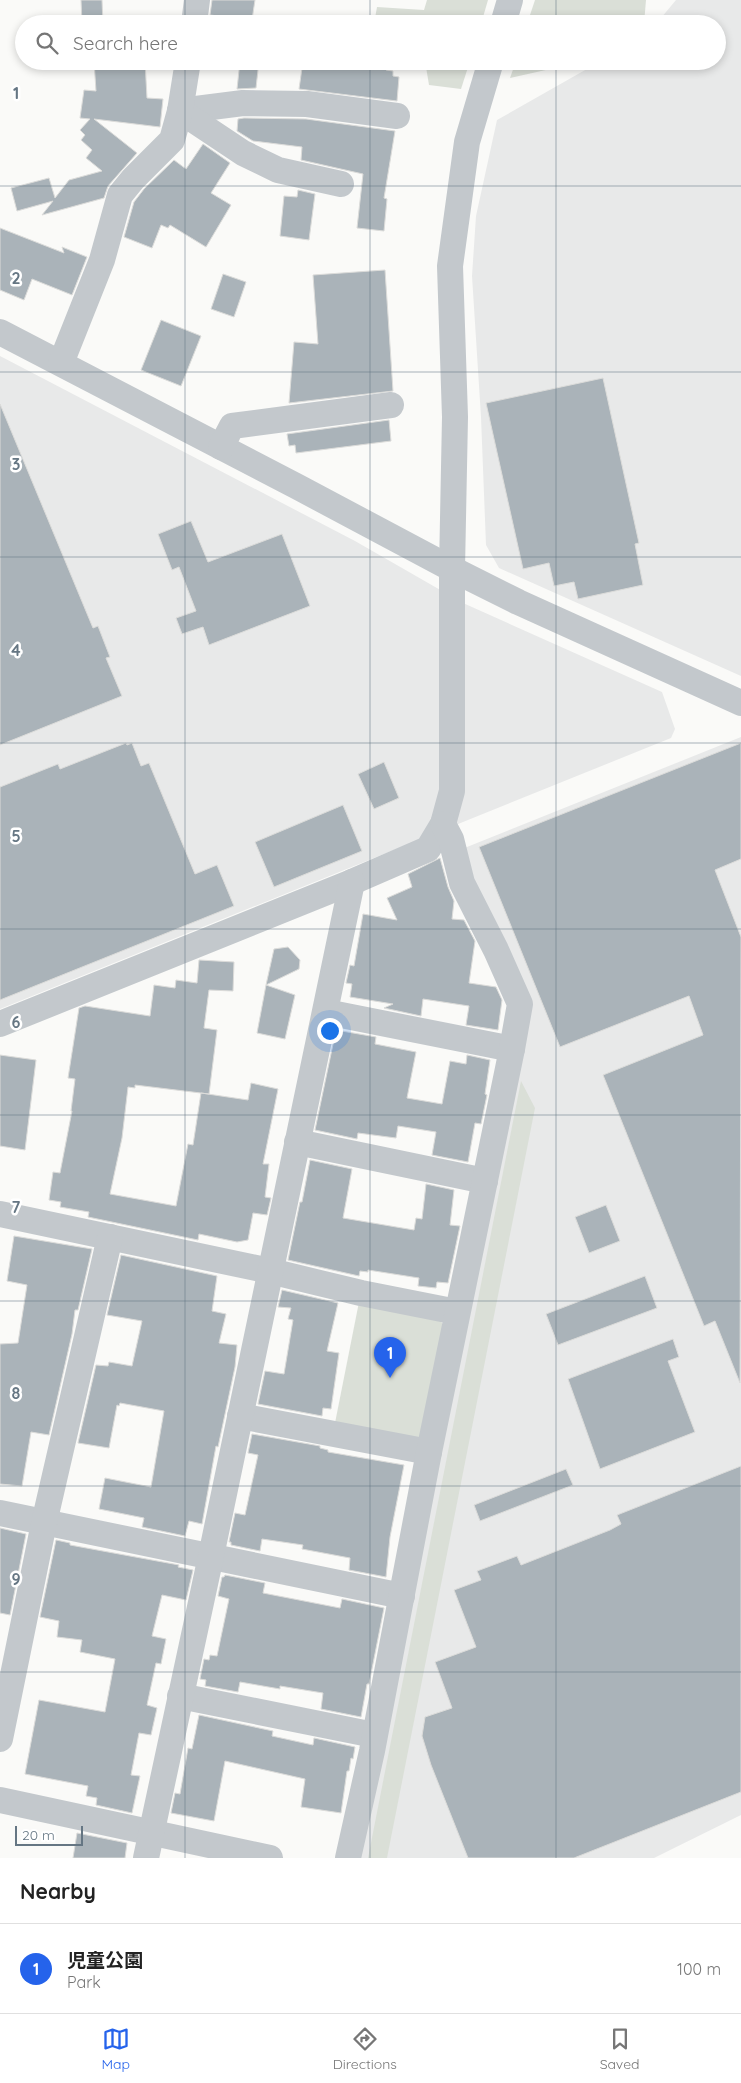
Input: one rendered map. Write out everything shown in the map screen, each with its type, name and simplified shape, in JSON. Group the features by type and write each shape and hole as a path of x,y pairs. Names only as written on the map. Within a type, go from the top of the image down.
{"street":[{"path":"195,15 197,0"},
{"path":"506,15 510,0"},
{"path":"61,363 102,260 120,195 172,140 180,111 187,70"},
{"path":"0,1024 352,882 428,849 443,824 452,791 452,569 455,417 450,266 467,142 489,70"},
{"path":"180,111 243,103 298,104 397,116"},
{"path":"180,111 243,153 278,170 341,184"},
{"path":"0,332 452,569 518,602 741,703"},
{"path":"221,447 232,426 391,404"},
{"path":"348,1858 372,1751 429,1452 520,1004 496,950 462,883 451,840 443,824"},
{"path":"146,1858 352,882"},
{"path":"326,1012 512,1049"},
{"path":"297,1142 485,1181"},
{"path":"0,1214 270,1271 361,1293 458,1312"},
{"path":"0,1738 44,1523 110,1237"},
{"path":"240,1416 429,1452"},
{"path":"0,1513 402,1596"},
{"path":"180,1696 374,1735"},
{"path":"0,1800 151,1832 240,1855 270,1858"}],"shaded area":[{"path":"427,0 488,0 484,15 376,15 377,7 424,10"},
{"path":"535,0 646,0 645,15 530,15"},
{"path":"676,0 741,0 741,676 499,568 486,545 481,417 472,276 476,216 497,120 585,70 726,70 726,15 664,15"},
{"path":"426,70 467,70 461,89 429,85"},
{"path":"513,70 546,70 510,78"},
{"path":"0,356 355,541 463,603 662,692 675,729 671,738 0,1009"},
{"path":"741,737 741,1815 654,1858 360,1858 528,1004 466,868 462,849"},
{"path":"521,1081 535,1108 387,1858 368,1858"},
{"path":"359,1302 440,1319 445,1329 425,1435 417,1442 334,1428"}],"building":[{"path":"81,0 102,0 103,15 82,15"},
{"path":"212,0 255,0 253,15 210,15"},
{"path":"95,70 145,70 147,98 163,99 160,127 94,119 137,153 108,186 104,198 42,215 53,201 17,211 11,188 49,178 55,198 69,180 102,171 86,158 92,150 81,140 85,135 80,130 90,119 80,118 84,90 96,91"},
{"path":"239,70 258,70 256,88 237,89"},
{"path":"302,70 386,70 393,71 393,76 399,77 397,101 299,89"},
{"path":"238,119 306,119 395,131 384,198 387,199 384,231 357,228 363,174 301,160 302,147 253,141 237,131"},
{"path":"203,144 230,163 211,193 231,205 206,247 170,225 168,228 161,225 152,248 124,237 134,202 144,189 174,160 186,169"},
{"path":"298,190 315,194 309,240 280,236 284,196 297,197"},
{"path":"0,228 64,253 62,247 87,257 72,295 32,279 24,300 0,290"},
{"path":"385,270 393,391 289,403 294,342 318,344 313,275"},
{"path":"223,274 246,282 234,317 211,309"},
{"path":"161,320 201,336 181,386 141,370"},
{"path":"603,378 639,543 635,544 643,585 578,599 574,582 554,586 549,563 523,569 486,403"},
{"path":"0,404 93,628 98,626 110,657 106,658 122,696 0,745"},
{"path":"389,420 391,441 296,453 295,445 289,446 287,434"},
{"path":"191,521 208,562 282,534 310,606 209,645 203,627 182,634 176,618 196,611 179,567 172,570 158,534"},
{"path":"126,743 127,745 132,743 141,766 149,763 195,874 217,865 234,906 0,1000 0,787 58,764 60,769"},
{"path":"741,743 741,859 715,870 741,937 740,1383 715,1321 704,1326 603,1075 703,1035 689,996 560,1047 479,847"},
{"path":"384,762 399,798 374,809 358,774"},
{"path":"343,805 362,851 274,887 255,842"},
{"path":"440,858 454,901 452,919 464,920 475,941 469,983 496,987 502,1000 498,1030 466,1025 469,1006 423,999 421,1016 384,1008 393,1004 350,997 352,984 346,983 350,965 354,966 363,914 397,920 387,898 412,887 408,874"},
{"path":"288,947 300,960 299,969 266,985 274,949"},
{"path":"199,960 234,962 233,991 209,990 204,1028 217,1030 209,1094 202,1093 248,1100 251,1083 278,1089 263,1164 269,1164 265,1197 271,1198 267,1215 253,1213 248,1240 237,1242 199,1234 198,1240 88,1217 89,1212 60,1207 61,1202 49,1200 53,1172 60,1173 72,1111 75,1079 68,1078 79,1008 85,1006 150,1016 154,985 175,988 176,980 197,983","holes":["135,1085 201,1093 193,1145 188,1144 176,1206 110,1194 122,1138 128,1087 135,1088"]},
{"path":"266,985 295,995 285,1039 257,1033"},
{"path":"336,1030 376,1037 375,1044 416,1052 407,1098 442,1104 450,1061 466,1064 467,1055 490,1060 485,1094 487,1095 481,1124 475,1123 468,1162 432,1155 436,1132 398,1126 396,1138 358,1133 357,1139 315,1130"},
{"path":"0,1055 36,1060 25,1150 0,1146"},
{"path":"310,1160 352,1169 343,1218 414,1230 416,1218 422,1219 426,1184 454,1190 450,1225 460,1226 448,1283 437,1282 436,1288 418,1286 419,1278 368,1270 368,1272 360,1271 359,1276 288,1260"},
{"path":"606,1205 620,1241 589,1253 575,1217"},
{"path":"14,1236 92,1249 78,1310 75,1310 72,1334 49,1435 31,1432 22,1486 0,1484 0,1344 18,1343 27,1285 7,1281"},
{"path":"121,1255 217,1276 212,1311 226,1314 219,1343 237,1345 235,1367 218,1447 216,1446 202,1524 189,1521 185,1536 142,1527 144,1518 99,1509 105,1478 151,1487 164,1411 120,1403 119,1406 117,1405 109,1448 78,1443 96,1365 108,1366 109,1362 132,1366 142,1321 107,1315"},
{"path":"645,1276 657,1308 558,1345 546,1314"},
{"path":"282,1290 338,1303 327,1351 339,1353 331,1409 323,1408 322,1416 258,1404 265,1371 284,1374 293,1320 288,1319 291,1308 278,1307"},
{"path":"673,1339 679,1357 668,1361 695,1432 600,1469 568,1379"},
{"path":"252,1434 320,1446 320,1448 328,1450 328,1452 404,1465 390,1537 386,1577 349,1570 350,1558 302,1549 303,1545 262,1539 260,1551 231,1545 231,1542 229,1542 235,1513 245,1515 258,1455 248,1453"},
{"path":"741,1466 741,1792 574,1858 468,1858 431,1765 422,1736 425,1717 452,1708 435,1662 476,1647 454,1590 481,1580 477,1571 517,1556 521,1565 610,1530 621,1524 617,1515"},
{"path":"566,1469 573,1485 480,1521 474,1505"},
{"path":"0,1528 26,1534 10,1615 0,1613"},
{"path":"56,1540 70,1543 70,1545 179,1565 178,1567 193,1570 186,1600 162,1595 152,1636 166,1639 161,1664 156,1663 147,1705 157,1708 151,1735 139,1733 131,1775 140,1776 132,1813 96,1805 97,1798 86,1796 88,1786 25,1774 39,1700 105,1712 115,1659 80,1652 82,1640 57,1637 59,1621 40,1617"},
{"path":"225,1575 265,1583 263,1593 340,1608 342,1599 384,1608 361,1717 321,1709 323,1693 280,1686 280,1689 240,1682 238,1692 205,1686 206,1680 200,1679 204,1659 209,1660 210,1655 217,1656 229,1599 218,1596 222,1577"},
{"path":"199,1715 273,1731 272,1736 313,1745 314,1738 355,1747 349,1771 347,1771 341,1813 301,1807 305,1779 225,1761 214,1821 171,1813 175,1793 180,1794 188,1748 192,1749"},
{"path":"77,1833 127,1843 125,1858 73,1858"}],"place":[{"name":"児童公園","path":"390,1378"}]}
